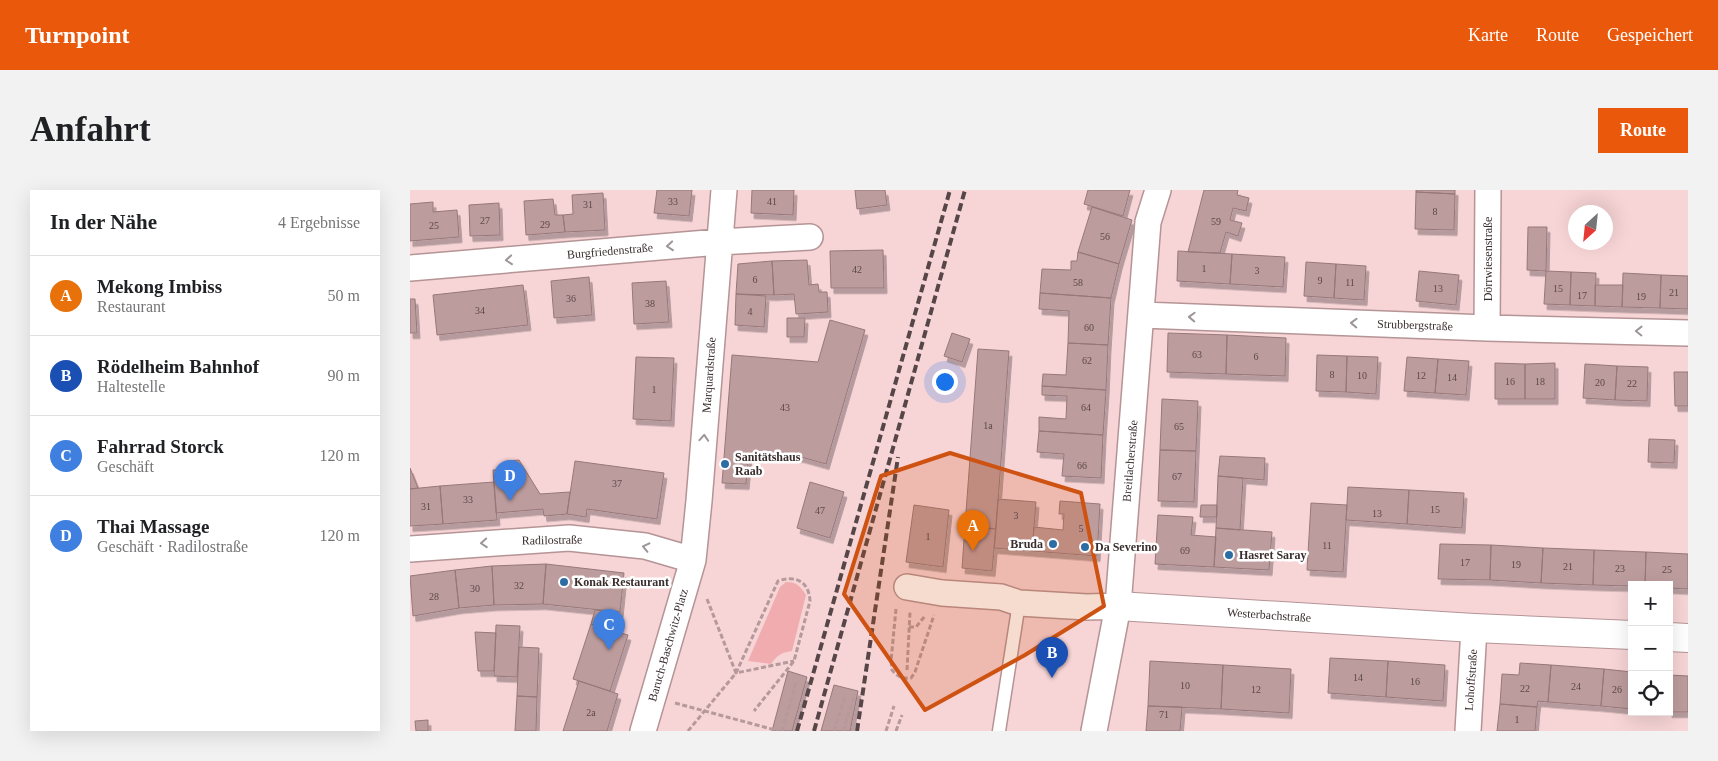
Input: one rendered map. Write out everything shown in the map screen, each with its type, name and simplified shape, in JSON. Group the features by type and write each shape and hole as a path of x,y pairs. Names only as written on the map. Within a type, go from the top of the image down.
{"street":[{"name":"Marquardstraße","path":"693,560 724,190"},
{"name":"Breitlacherstraße","path":"1094,731 1118,606 1148,222 1158,190"},
{"name":"Dörrwiesenstraße","path":"1487,328 1488,190"},
{"name":"Burgfriedenstraße","path":"410,268 719,242 810,237"},
{"name":"Strubbergstraße","path":"1142,315 1487,328 1688,333"},
{"name":"Radilostraße","path":"410,548 569,538 645,546 693,560"},
{"name":"Baruch-Baschwitz-Platz","path":"643,731 693,560"},
{"name":"Westerbachstraße","path":"905,600 942,593 1001,597 1020,603 1087,607 1118,606 1474,628 1628,635"},
{"name":"Lohoffstraße","path":"1468,731 1474,628"},
{"path":"1673,637 1688,638"}],"lane":[{"path":"999,731 1020,603"}],"path":[{"path":"688,731 736,673 778,581 786,578 796,579 803,583 810,592 810,601 794,661 754,711"},
{"path":"905,600 891,661 892,670 904,679 911,678 916,672 942,593"},
{"path":"706,596 736,673"},
{"path":"905,600 906,670"},
{"path":"736,673 794,661"},
{"path":"653,696 780,731 796,683"},
{"path":"843,731 855,694"},
{"path":"834,731 844,697"},
{"path":"886,731 894,706"},
{"path":"896,731 902,715"}],"highlighted area":[{"path":"950,453 1081,493 1104,606 1025,655 925,710 844,594 881,476"}],"shaded area":[{"path":"786,582 798,585 806,595 792,651 775,658 771,664 748,661 780,587"}],"building":[{"path":"657,190 692,190 689,216 654,213"},
{"path":"752,190 794,190 793,215 751,213"},
{"path":"855,190 885,190 887,205 857,209"},
{"path":"1088,190 1130,190 1123,216 1084,204"},
{"path":"1204,190 1238,190 1237,195 1249,198 1246,211 1233,208 1230,220 1242,223 1238,236 1226,232 1220,253 1188,252"},
{"path":"1416,190 1455,190 1455,194 1416,192"},
{"path":"1416,192 1455,194 1454,230 1415,229"},
{"path":"603,193 605,230 565,232 563,215 573,214 572,195"},
{"path":"553,199 555,215 563,215 565,232 526,235 524,201"},
{"path":"433,202 433,212 457,210 459,237 410,241 410,204"},
{"path":"499,203 500,235 470,236 469,205"},
{"path":"1092,207 1132,220 1119,264 1078,252"},
{"path":"1528,227 1547,227 1546,271 1527,270"},
{"path":"883,250 884,288 831,288 830,251"},
{"path":"1178,251 1232,254 1230,284 1177,281"},
{"path":"1078,252 1119,264 1111,298 1040,293 1042,269 1071,270 1071,261 1077,261"},
{"path":"1232,254 1285,257 1283,287 1230,284"},
{"path":"807,260 809,285 818,284 819,292 827,292 828,312 796,314 794,294 774,295 772,261"},
{"path":"772,261 774,295 736,294 738,264"},
{"path":"1306,262 1336,264 1334,298 1304,296"},
{"path":"1336,264 1366,266 1364,300 1334,298"},
{"path":"1419,271 1459,275 1456,305 1416,301"},
{"path":"1546,271 1571,272 1570,305 1544,304"},
{"path":"1571,272 1596,273 1595,306 1570,305"},
{"path":"1623,273 1661,275 1660,308 1622,307"},
{"path":"1661,275 1688,276 1688,309 1660,308"},
{"path":"589,277 592,315 554,318 551,281"},
{"path":"666,281 669,322 634,324 632,283"},
{"path":"523,285 528,325 437,335 433,295"},
{"path":"1595,285 1623,285 1622,307 1595,306"},
{"path":"1040,293 1111,298 1108,345 1068,343 1069,311 1039,309"},
{"path":"736,294 766,296 764,327 735,325"},
{"path":"410,299 415,299 417,333 410,333"},
{"path":"787,318 805,318 804,337 787,337"},
{"path":"830,320 865,330 826,464 801,457 749,453 746,484 722,483 732,355 818,362"},
{"path":"952,333 970,339 962,362 944,356"},
{"path":"1168,333 1227,335 1226,374 1167,372"},
{"path":"1227,335 1286,338 1285,376 1226,374"},
{"path":"1068,343 1108,345 1106,390 1042,386 1043,374 1066,375"},
{"path":"978,349 1009,351 996,529 965,526"},
{"path":"1317,355 1347,356 1346,392 1316,391"},
{"path":"1347,356 1378,357 1376,394 1346,392"},
{"path":"636,357 674,358 671,421 633,419"},
{"path":"1407,357 1438,359 1435,393 1404,391"},
{"path":"1438,359 1469,361 1466,395 1435,393"},
{"path":"1495,363 1525,364 1525,399 1495,399"},
{"path":"1555,363 1555,399 1525,399 1525,364"},
{"path":"1585,364 1617,366 1615,400 1583,398"},
{"path":"1617,366 1648,367 1647,401 1615,400"},
{"path":"1674,372 1688,372 1688,406 1675,406"},
{"path":"1042,386 1106,390 1103,435 1039,431 1039,417 1066,419 1067,396 1042,395"},
{"path":"1162,399 1198,401 1196,451 1160,450"},
{"path":"1039,431 1103,435 1101,478 1062,476 1064,454 1037,452"},
{"path":"1649,439 1675,440 1674,463 1648,462"},
{"path":"1160,450 1196,451 1194,502 1158,501"},
{"path":"1220,456 1265,458 1264,480 1218,476"},
{"path":"519,460 540,494 570,492 567,514 544,516 543,509 496,513 493,470 508,469 508,461"},
{"path":"575,461 664,473 657,519 587,509 586,517 567,514"},
{"path":"410,468 418,488 410,489"},
{"path":"1218,476 1243,478 1240,530 1216,528"},
{"path":"494,482 497,520 443,524 440,486"},
{"path":"810,482 844,492 830,538 797,528"},
{"path":"440,486 443,524 410,526 410,489"},
{"path":"1348,487 1409,490 1407,524 1346,520"},
{"path":"1409,490 1464,493 1462,528 1407,524"},
{"path":"998,499 1036,502 1032,551 994,548"},
{"path":"1060,501 1100,504 1097,556 1032,551 1034,527 1063,530 1064,514 1059,514"},
{"path":"1311,503 1347,505 1343,572 1307,570"},
{"path":"914,505 949,510 943,567 906,562"},
{"path":"1201,505 1217,505 1217,517 1200,517"},
{"path":"1158,515 1193,517 1191,535 1216,537 1214,567 1155,564"},
{"path":"965,526 996,529 992,571 962,568"},
{"path":"1216,528 1272,532 1269,570 1214,567"},
{"path":"1440,544 1491,545 1490,580 1438,579"},
{"path":"1491,545 1543,548 1541,583 1490,580"},
{"path":"1543,548 1594,550 1593,585 1541,583"},
{"path":"1594,550 1646,552 1645,581 1628,581 1628,586 1593,585"},
{"path":"1646,552 1688,554 1688,589 1673,588 1673,581 1645,581"},
{"path":"546,564 624,573 620,612 543,604"},
{"path":"546,564 543,604 494,605 492,566"},
{"path":"492,566 494,605 459,608 455,570"},
{"path":"455,570 459,608 413,616 410,576"},
{"path":"595,610 616,612 610,630 591,624"},
{"path":"591,624 628,635 610,691 573,679"},
{"path":"496,625 520,626 517,677 494,676"},
{"path":"475,632 496,633 494,671 478,671"},
{"path":"519,647 539,648 537,697 517,696"},
{"path":"1330,658 1388,661 1386,697 1328,693"},
{"path":"1150,661 1223,665 1221,709 1148,706"},
{"path":"1388,661 1445,665 1443,701 1386,697"},
{"path":"1520,663 1551,665 1548,702 1538,701 1537,707 1500,704 1502,674 1519,675"},
{"path":"1223,665 1291,669 1289,713 1221,709"},
{"path":"1551,665 1604,669 1601,706 1548,702"},
{"path":"1604,669 1628,672 1628,709 1601,706"},
{"path":"788,671 807,677 792,731 772,731"},
{"path":"1673,675 1688,676 1688,712 1673,712"},
{"path":"579,681 618,694 607,731 563,731"},
{"path":"834,685 858,691 850,731 821,731"},
{"path":"517,696 537,697 536,731 515,731"},
{"path":"1500,704 1537,707 1535,731 1497,731"},
{"path":"1148,706 1182,707 1180,731 1146,731"},
{"path":"428,720 428,731 416,731 415,721"}],"railway":[{"path":"797,731 950,190"},
{"path":"814,731 965,190"},
{"path":"857,731 898,457"}],"place":[{"name":"Sanitätshaus Raab","path":"725,464"},
{"name":"Thai Massage","path":"510,501"},
{"name":"Bruda","path":"1053,544"},
{"name":"Da Severino","path":"1085,547"},
{"name":"Mekong Imbiss","path":"973,551"},
{"name":"Hasret Saray","path":"1229,555"},
{"name":"Konak Restaurant","path":"564,582"},
{"name":"Fahrrad Storck","path":"609,650"},
{"name":"Rödelheim Bahnhof","path":"1052,678"}]}
